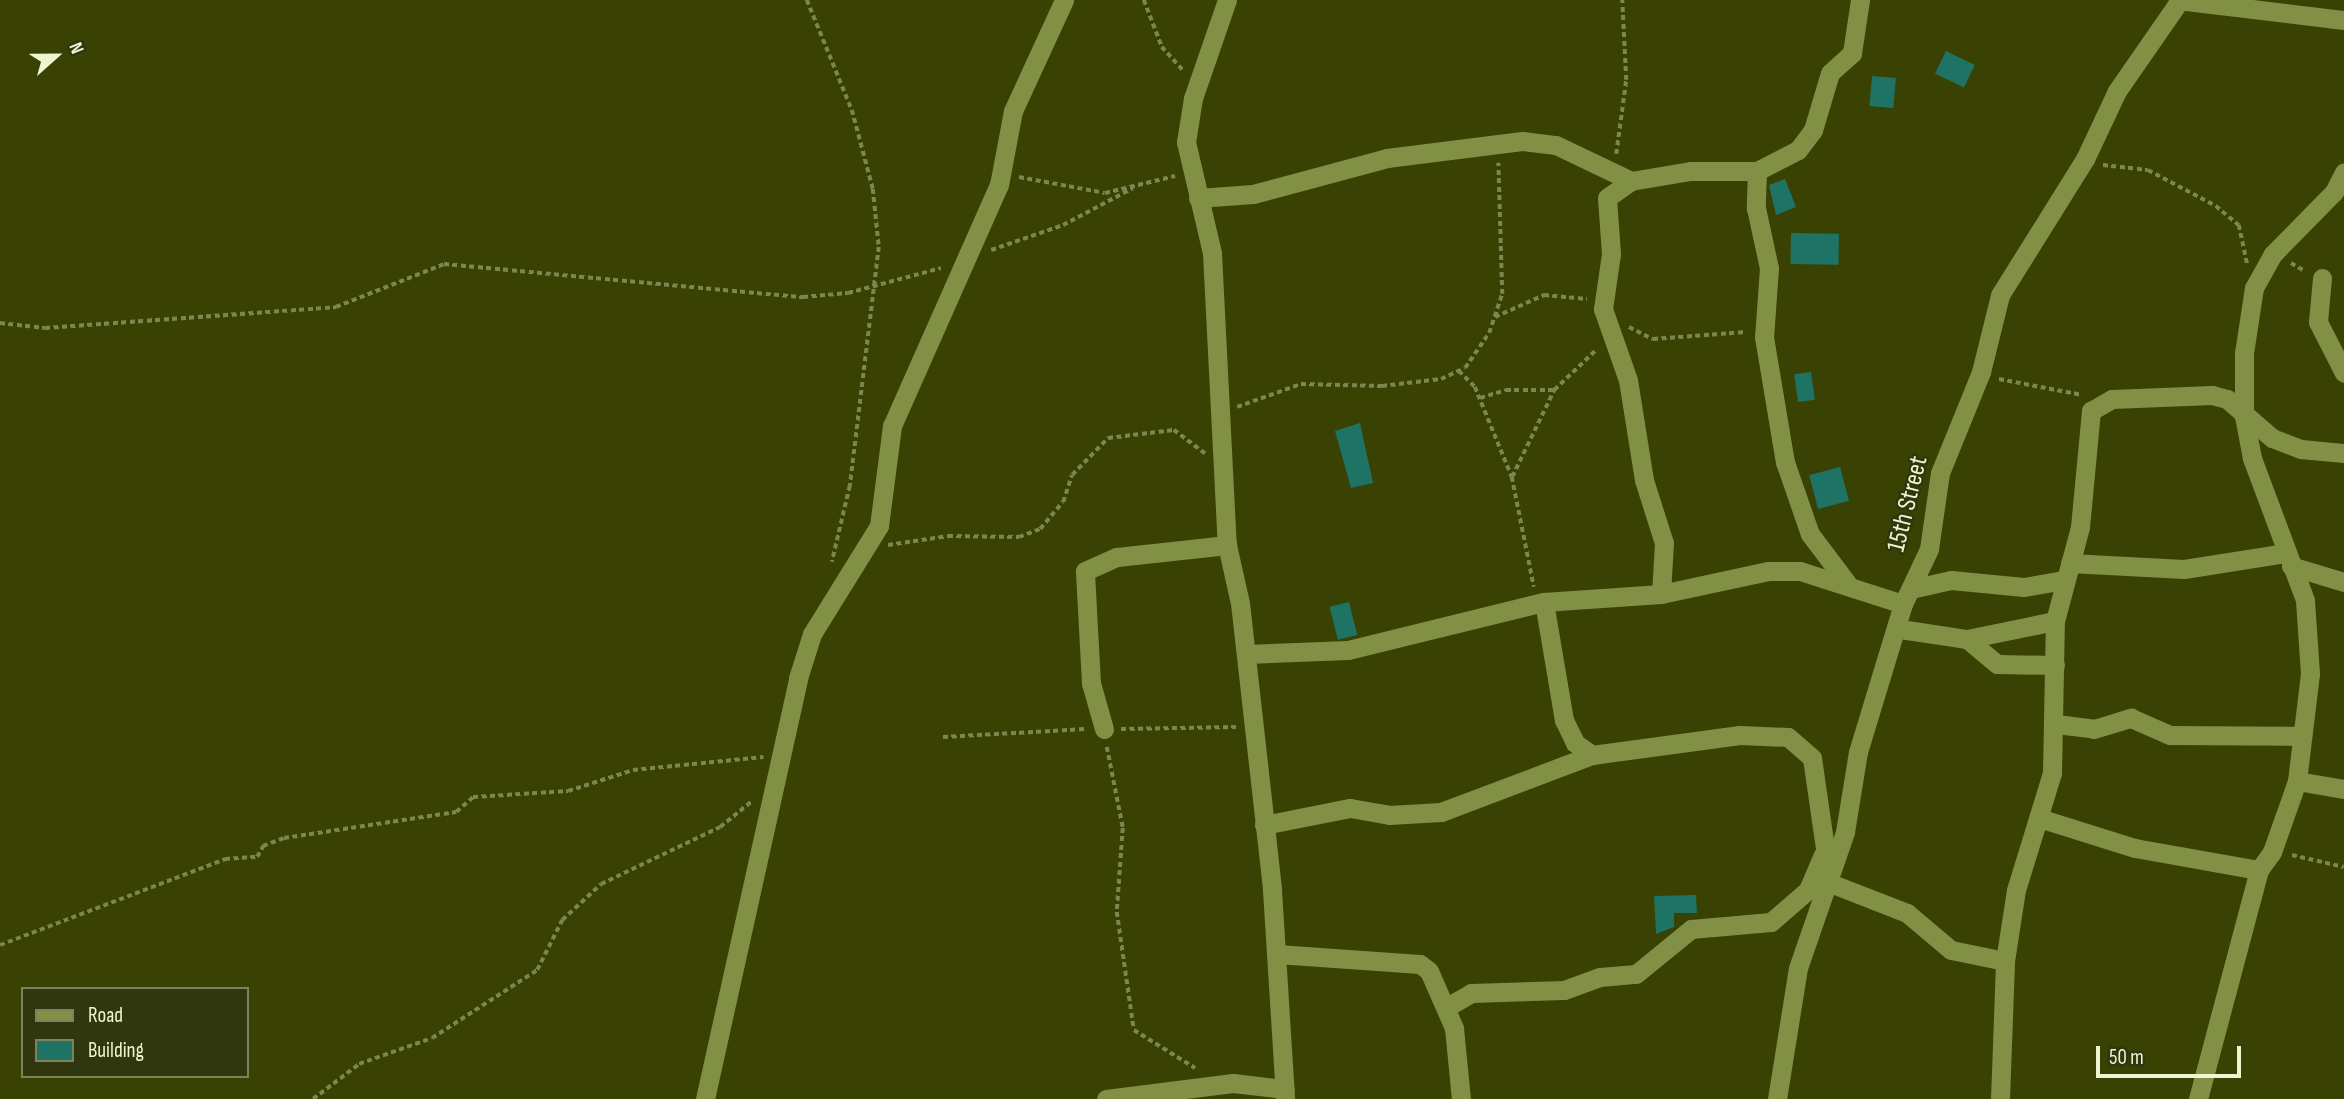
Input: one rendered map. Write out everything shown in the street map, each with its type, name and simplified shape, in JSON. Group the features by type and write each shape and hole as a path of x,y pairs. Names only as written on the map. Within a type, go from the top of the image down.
{"street":[{"path":"705,1099 781,755 812,634 869,546 882,515 892,426 969,257 1004,172 1013,111 1064,0"},
{"path":"1106,1099 1233,1083 1285,1094 1277,954 1246,654 1227,545 1212,253 1192,172 1187,126 1227,0"},
{"path":"1198,198 1254,194 1387,158 1497,145 1556,145 1624,179 1690,171 1757,171 1798,150 1813,130 1830,73 1852,52 1860,0"},
{"path":"2179,0 2343,21"},
{"name":"15th Street","path":"1777,1099 1798,968 1830,883 1858,751 1900,629 1907,596 1929,549 1940,473 1981,372 2000,295 2085,159 2117,91 2179,0"},
{"path":"1757,171 1756,208 1769,268 1764,337 1797,499 1810,534 1847,583"},
{"path":"2198,1099 2259,870 2272,852 2297,781 2311,639 2305,600 2288,560 2244,416 2244,353 2254,288 2273,254 2334,192 2344,172"},
{"path":"1624,179 1608,198 1611,254 1604,316 1628,380 1644,480 1664,543 1661,594"},
{"path":"2322,278 2318,322 2344,373"},
{"path":"2000,1099 2005,961 2016,890 2039,818 2056,724 2055,621 2080,527 2089,419 2097,403 2201,394 2227,399 2244,416 2301,449 2344,453"},
{"path":"1104,730 1091,684 1085,571 1117,557 1227,545"},
{"path":"1246,654 1348,650 1540,603 1661,594 1768,570 1907,596 1951,580 2024,587 2067,571 2184,569 2288,560 2344,582"},
{"path":"1540,603 1568,733 1592,755"},
{"path":"1900,629 1967,639 2055,621"},
{"path":"1967,639 1997,664 2055,665"},
{"path":"2056,724 2094,729 2132,718 2170,735 2301,736"},
{"path":"1264,825 1350,808 1389,815 1441,812 1592,755 1740,735 1788,737 1812,758 1830,883 1907,914 1951,950 2005,961"},
{"path":"2297,781 2344,789"},
{"path":"2039,818 2135,848 2259,870"},
{"path":"1447,1007 1471,993 1564,990 1600,976 1636,974 1691,929 1771,922 1808,890 1824,856"},
{"path":"1277,954 1420,964 1439,985 1447,1007 1458,1046 1461,1099"}],"path":[{"path":"807,0 831,48 873,189 878,286 850,486 830,573"},
{"path":"1144,0 1162,47 1198,85"},
{"path":"1622,0 1626,80 1617,121 1624,179"},
{"path":"1222,412 1301,384 1382,386 1459,371 1495,317 1503,261 1497,145"},
{"path":"2085,159 2148,170 2217,206 2239,225 2254,288"},
{"path":"1004,172 1080,193 1133,188 1192,172"},
{"path":"0,323 45,328 336,307 444,264 757,296 803,297 878,286 969,257 1063,225 1133,188"},
{"path":"1495,317 1555,294 1595,301 1604,316 1639,328 1653,339 1735,331 1764,337"},
{"path":"1512,477 1555,390 1586,356 1612,343"},
{"path":"1459,371 1480,398 1512,477 1540,603"},
{"path":"1981,372 2097,403"},
{"path":"1480,398 1506,390 1555,390"},
{"path":"869,546 948,536 1018,537 1040,529 1063,502 1080,463 1108,438 1174,430 1222,468"},
{"path":"1104,730 1123,828 1117,912 1134,1030 1203,1072"},
{"path":"0,944 225,859 257,857 263,846 284,838 456,812 473,797 568,791 633,770 781,755"},
{"path":"313,1099 359,1064 432,1038 537,970 562,919 582,899 720,827 775,783"},
{"path":"2272,852 2344,867"}],"building":[{"path":"1946,51 1975,65 1964,87 1935,73"},
{"path":"1872,76 1896,78 1893,108 1869,106"},
{"path":"1785,179 1796,207 1776,215 1769,185"},
{"path":"1791,233 1839,234 1838,265 1790,264"},
{"path":"1811,372 1815,400 1798,402 1794,374"},
{"path":"1360,423 1373,483 1351,488 1335,431"},
{"path":"1840,467 1849,501 1818,509 1809,475"},
{"path":"1349,602 1357,635 1338,640 1330,607"},
{"path":"1696,895 1697,913 1674,913 1674,927 1656,934 1654,896"}]}
